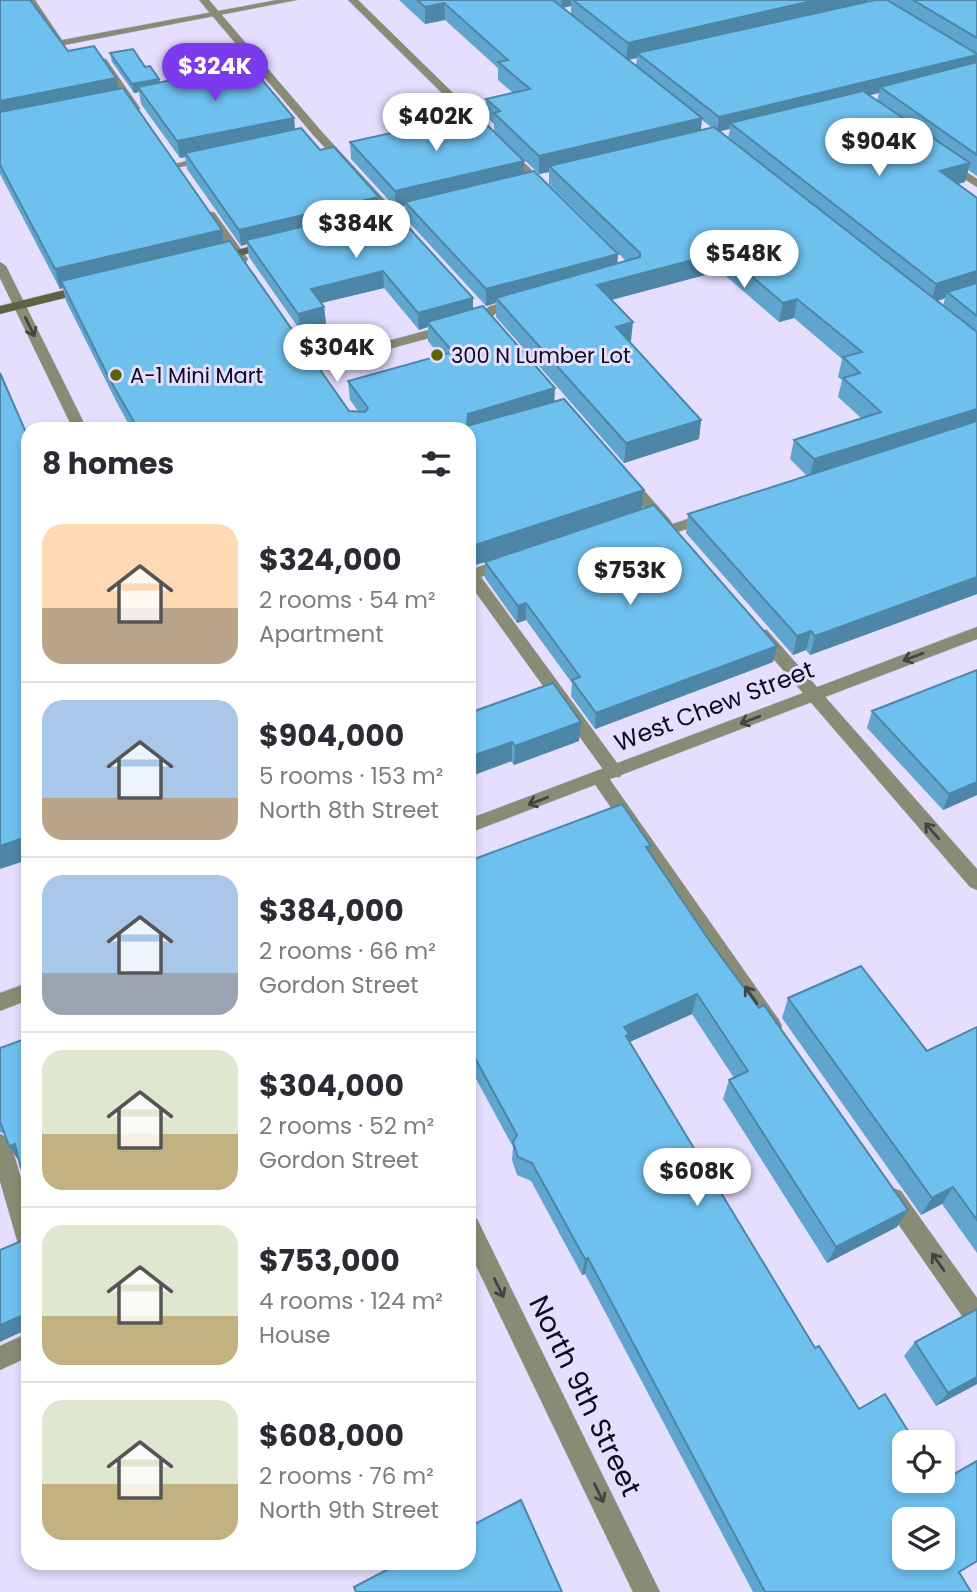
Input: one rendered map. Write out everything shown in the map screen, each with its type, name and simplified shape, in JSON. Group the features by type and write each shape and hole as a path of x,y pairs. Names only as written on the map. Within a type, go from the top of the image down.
{"street":[{"path":"30,0 59,43 292,0"},
{"path":"204,0 318,134 412,235"},
{"path":"353,0 552,196"},
{"path":"102,59 136,98 145,122"},
{"path":"254,74 267,72"},
{"path":"116,102 136,98"},
{"path":"305,136 318,134"},
{"path":"168,154 184,176"},
{"path":"176,165 228,154"},
{"path":"935,155 977,184"},
{"path":"525,184 552,178"},
{"path":"199,198 253,275"},
{"path":"368,222 446,203"},
{"path":"196,263 276,243"},
{"path":"0,266 77,422"},
{"path":"0,310 101,286"},
{"path":"315,364 477,321 495,309 535,299"},
{"path":"620,472 648,515 675,534 724,512"},
{"path":"476,573 523,557"},
{"path":"476,582 786,1045"},
{"path":"751,622 977,882"},
{"name":"West Chew Street","path":"476,823 977,633"},
{"path":"0,1002 21,994"},
{"path":"0,1144 21,1216"},
{"path":"881,1182 977,1318"},
{"name":"North 9th Street","path":"476,1241 647,1592"},
{"path":"0,1358 21,1348"}],"building":[{"path":"0,0 30,0 68,51 94,46 116,78 0,101"},
{"path":"417,0 553,0 702,118 539,156 494,113 500,111 486,99 530,89 498,62 508,60 444,3 425,7"},
{"path":"573,0 816,0 628,43"},
{"path":"875,0 887,0 977,55 719,117 637,53"},
{"path":"913,0 977,0 977,38"},
{"path":"133,49 145,67 150,66 159,79 132,84 110,53"},
{"path":"977,62 977,155 880,87"},
{"path":"249,64 294,118 177,141 138,87"},
{"path":"123,88 222,230 55,269 0,165 0,112"},
{"path":"863,91 970,163 940,171 977,198 977,271 936,284 730,123"},
{"path":"479,117 524,161 395,191 350,142 409,129 411,132"},
{"path":"714,127 977,332 977,409 814,459 794,440 881,412 843,378 860,373 843,357 862,352 797,299 783,303 723,252 597,285 633,322 616,327 701,420 626,443 496,298 640,257 640,253 549,166"},
{"path":"301,128 320,150 334,147 379,197 239,230 185,153"},
{"path":"534,171 618,254 486,289 405,202"},
{"path":"389,206 473,298 418,313 383,271 311,289 324,307 298,314 246,240"},
{"path":"230,241 349,411 365,412 368,408 348,381 453,352 427,322 483,306 555,388 468,414 467,422 134,422 61,281"},
{"path":"977,283 977,316 947,292"},
{"path":"0,373 21,422 21,839 0,846"},
{"path":"564,399 644,490 476,545 476,423"},
{"path":"977,421 977,577 815,636 811,631 797,636 688,514"},
{"path":"654,505 777,646 596,713 572,680 580,677 526,603 518,606 485,562"},
{"path":"977,670 977,782 949,794 872,711"},
{"path":"553,683 581,722 515,746 512,742 476,755 476,710"},
{"path":"622,804 651,846 646,847 711,943 759,1008 764,1005 908,1210 836,1247 729,1080 748,1071 697,994 624,1027 629,1034 626,1036 815,1348 819,1346 859,1409 885,1394 908,1430 892,1430 892,1493 955,1493 955,1473 977,1461 977,1561 959,1572 971,1592 765,1592 588,1258 585,1259 532,1163 518,1157 513,1142 517,1135 476,1060 476,858"},
{"path":"861,966 927,1051 977,1027 977,1220 953,1187 932,1198 788,998"},
{"path":"21,1040 21,1168 15,1144 9,1146 0,1121 0,1048"},
{"path":"21,1241 21,1316 0,1325 0,1250"},
{"path":"977,1309 977,1377 948,1393 915,1342"},
{"path":"521,1500 562,1592 356,1592 354,1587 387,1570 476,1570 476,1523"}],"place":[{"name":"300 N Lumber Lot","path":"437,355"},
{"name":"A-1 Mini Mart","path":"116,375"}]}
